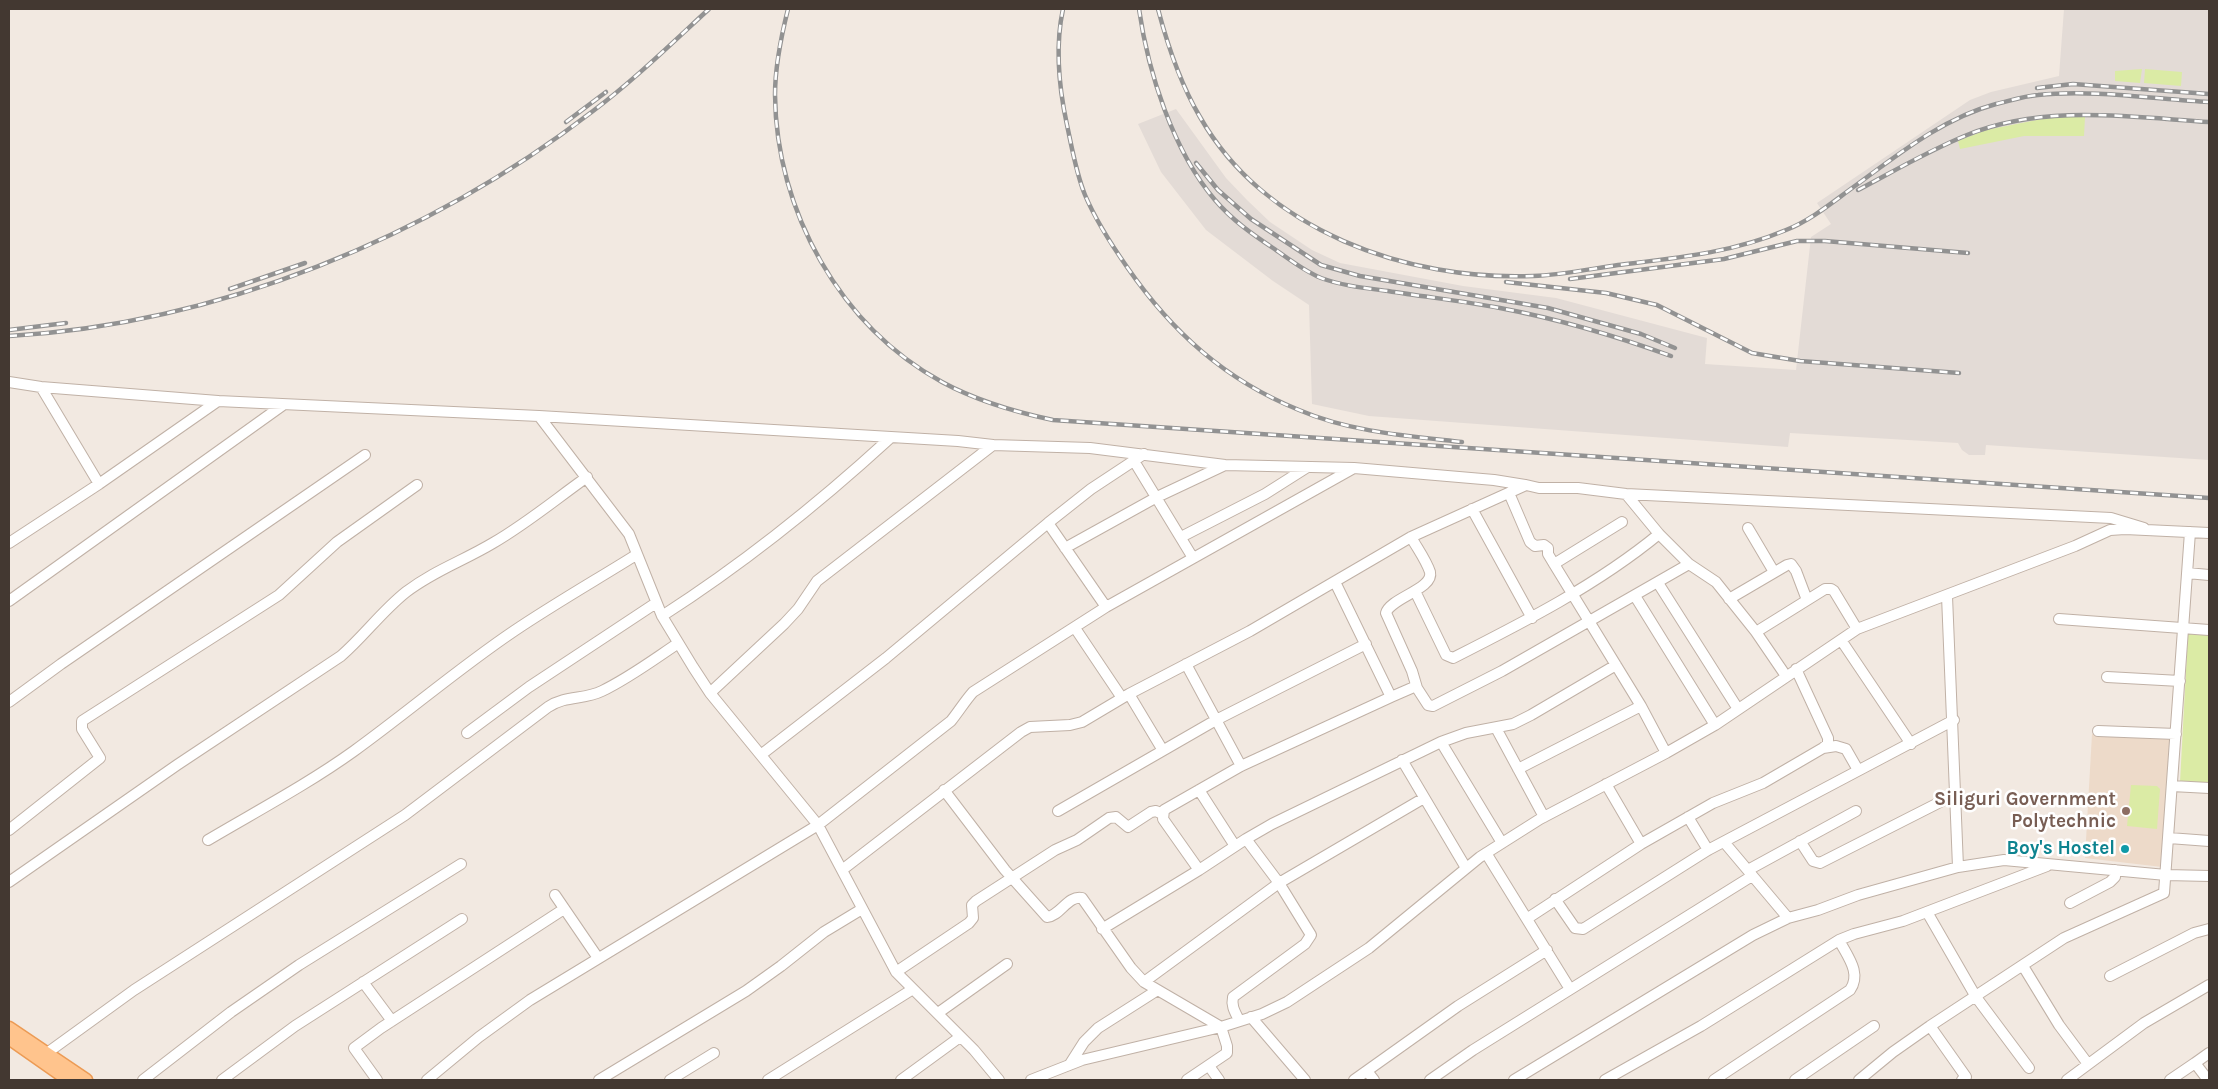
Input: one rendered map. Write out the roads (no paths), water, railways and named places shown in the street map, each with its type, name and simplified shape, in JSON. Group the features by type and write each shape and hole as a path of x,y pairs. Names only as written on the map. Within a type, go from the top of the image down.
{"main road":[{"path":"9,1028 86,1080"},
{"path":"9,1038 69,1080"}],"street":[{"path":"10,383 283,405 539,416 889,439 1090,448 1226,465 1354,468 1494,480 1539,488 1578,488 1626,494 2111,518 2144,528"},
{"path":"41,387 99,484"},
{"path":"9,543 99,484 218,401"},
{"path":"9,601 283,405"},
{"path":"539,416 629,534 662,616 677,644 710,693 762,754 818,825 896,972 938,1013 999,1080"},
{"path":"662,616 705,588 774,537 843,482 889,439"},
{"path":"710,693 784,624 798,609 818,580 993,445"},
{"path":"762,754 893,652 1091,489 1144,454"},
{"path":"9,702 61,664 365,455"},
{"path":"1134,461 1193,558"},
{"path":"1065,548 1157,497 1226,465"},
{"path":"1181,537 1265,494 1306,468"},
{"path":"427,1080 478,1038 530,1000 818,825 952,721 961,710 964,701 973,692 1106,607 1354,468"},
{"path":"9,882 177,765 341,656 354,645 385,610 420,582 439,570 493,543 587,477"},
{"path":"9,830 100,758 82,728 82,721 278,595 337,542 417,485"},
{"path":"842,870 944,790 1030,727 1070,725 1082,722 1125,696 1250,631 1411,537 1526,485"},
{"path":"1509,493 1530,542 1535,546 1546,546 1554,564 1641,706 1666,753"},
{"path":"1626,494 1659,534 1689,564 1716,582 1756,632 1786,676"},
{"path":"1472,509 1532,618"},
{"path":"1554,564 1622,522"},
{"path":"1048,523 1106,607"},
{"path":"1748,528 1774,572"},
{"path":"1031,1080 1070,1064 1220,1027 1287,1002 1369,948 1486,852 1544,817 1715,725 1857,629 2075,546 2110,530 2144,528 2209,533"},
{"path":"1859,1080 1930,1026 2064,938 2160,896 2166,889 2167,836 2190,532"},
{"path":"1414,591 1449,658 1453,658 1532,618 1629,557 1659,534"},
{"path":"1411,537 1430,576 1428,580 1414,591 1390,606 1386,613 1412,670 1418,688 1428,705 1440,703 1502,671 1589,620 1658,583 1677,569 1689,564"},
{"path":"208,840 352,752 403,715 454,673 515,630 636,555"},
{"path":"1729,599 1787,564 1793,567 1807,600"},
{"path":"2187,574 2209,575"},
{"path":"1335,582 1391,697"},
{"path":"1658,583 1738,709"},
{"path":"1756,632 1807,600 1830,589 1834,591 1857,629"},
{"path":"1635,596 1715,725"},
{"path":"1947,596 1954,720 1958,867"},
{"path":"467,733 529,687 656,603"},
{"path":"2059,619 2209,630"},
{"path":"1075,628 1162,749"},
{"path":"1841,640 1911,744"},
{"path":"47,1053 134,990 405,815 558,700 591,695 602,691 677,644"},
{"path":"1058,811 1162,749 1366,644"},
{"path":"1186,664 1241,766"},
{"path":"1102,929 1199,870 1246,838 1441,742 1466,734 1513,724 1616,664"},
{"path":"1528,918 1642,844 1722,799 1763,783 1828,744 1828,738 1796,669"},
{"path":"2108,677 2180,681"},
{"path":"1162,814 1164,810 1241,766 1410,688 1418,688"},
{"path":"1518,769 1641,706"},
{"path":"1555,899 1575,928 1583,928 1708,850 1954,720"},
{"path":"1496,728 1544,817"},
{"path":"2098,731 2176,734"},
{"path":"1441,742 1502,842"},
{"path":"1823,748 1836,746 1846,749 1858,770"},
{"path":"1402,760 1466,868"},
{"path":"2171,783 2209,788"},
{"path":"1606,784 1642,844"},
{"path":"944,790 1012,877 1047,917 1052,916 1078,897 1085,901 1130,968 1144,982 1156,991 1220,1027 1228,1050 1223,1057 1187,1080"},
{"path":"1199,790 1235,846"},
{"path":"1800,841 1813,861 1820,863 1956,794"},
{"path":"1144,982 1279,883 1424,798"},
{"path":"1430,1080 1473,1050 1800,841 1856,810"},
{"path":"896,972 969,923 973,918 972,905 1012,877 1055,850 1082,837 1109,818 1116,818 1128,827 1151,812 1156,811 1162,814 1163,819 1199,870"},
{"path":"1688,818 1708,850"},
{"path":"2167,836 2209,841"},
{"path":"1239,1020 1232,1003 1237,992 1305,944 1311,935 1279,883 1246,838"},
{"path":"1724,842 1788,918"},
{"path":"1486,852 1570,988"},
{"path":"1514,1080 1753,935 1788,918 1818,910 1858,895 1958,867 2004,860 2166,875 2209,876"},
{"path":"142,1080 231,1012 299,965 461,864"},
{"path":"1605,1080 1701,1026 1838,940 1927,912 2049,865"},
{"path":"2070,903 2110,882 2115,877 2115,870"},
{"path":"555,895 598,958"},
{"path":"377,1080 354,1048 392,1021 564,909"},
{"path":"599,1080 746,991 824,932 862,909"},
{"path":"1927,912 1976,997 2029,1068"},
{"path":"222,1080 294,1026 462,919"},
{"path":"2110,976 2194,933 2209,929"},
{"path":"1714,1080 1850,990 1854,984 1855,972 1838,940"},
{"path":"1354,1080 1458,1006 1547,950"},
{"path":"938,1013 1007,964"},
{"path":"2023,966 2059,1025 2088,1064"},
{"path":"364,982 392,1021"},
{"path":"2067,1080 2144,1023 2209,985"},
{"path":"768,1080 913,989"},
{"path":"1070,1064 1084,1042 1098,1028 1156,991"},
{"path":"1251,1017 1305,1080"},
{"path":"1795,1080 1874,1026"},
{"path":"1930,1026 1965,1079"},
{"path":"901,1080 960,1037"},
{"path":"670,1080 714,1053"},
{"path":"2170,1080 2209,1053"},
{"path":"2194,1063 2208,1080"},
{"path":"1209,1066 1219,1080"},
{"path":"1367,1071 1374,1080"}],"railway":[{"path":"9,336 87,328 165,314 242,293 317,267 391,235 461,198 529,157 623,87 709,9"},
{"path":"788,9 776,73 775,95 778,138 787,181 801,222 821,261 845,297 873,330 906,358 942,382 996,405 1053,420 2209,498"},
{"path":"1063,9 1059,38 1060,82 1074,160 1082,187 1094,214 1110,241 1144,291 1162,313 1202,352 1224,369 1272,398 1299,410 1338,423 1379,432 1462,442"},
{"path":"1139,9 1149,59 1165,110 1175,135 1200,180 1215,200 1235,220 1309,272 1321,278 1362,288 1522,312 1587,329 1671,356"},
{"path":"1158,9 1175,65 1200,117 1228,157 1262,191 1301,219 1344,241 1389,258 1437,269 1485,275 1533,276 1565,273 1703,254 1766,238 1811,217 1900,153 1937,129 1975,111 2027,96 2079,93 2209,102"},
{"path":"2037,88 2073,84 2209,94"},
{"path":"566,122 606,92"},
{"path":"1858,190 1926,154 1967,135 1996,125 2026,119 2087,115 2209,122"},
{"path":"1196,163 1218,190 1251,219 1321,265 1360,276 1548,308 1641,334 1675,348"},
{"path":"1570,279 1724,259 1797,241 1825,241 1968,253"},
{"path":"230,289 305,263"},
{"path":"1506,282 1606,293 1657,305 1752,353 1800,361 1959,373"},
{"path":"9,330 66,323"}],"place":[{"name":"Siliguri Government Polytechnic","path":"2126,811"},
{"name":"Boy's Hostel","path":"2125,849"}]}
